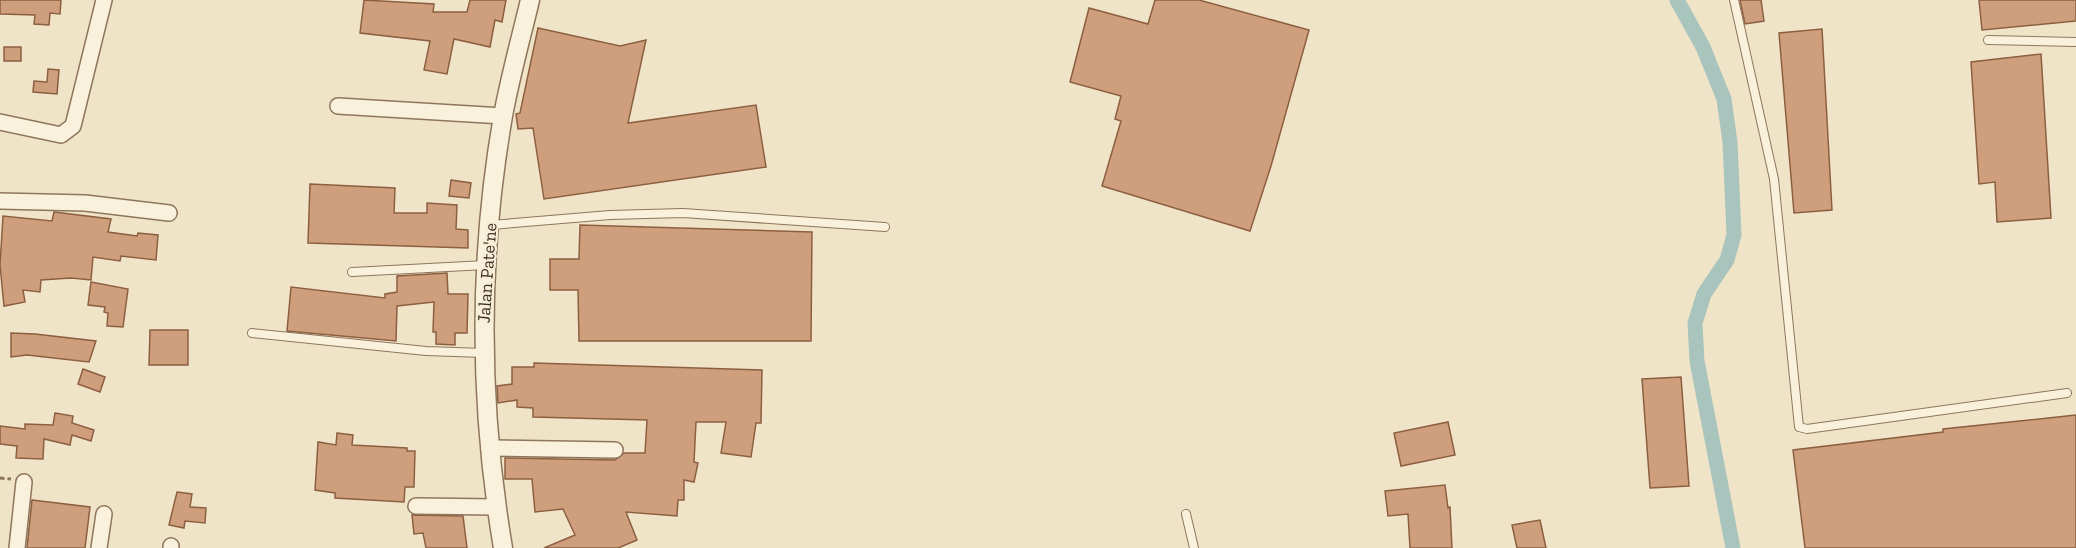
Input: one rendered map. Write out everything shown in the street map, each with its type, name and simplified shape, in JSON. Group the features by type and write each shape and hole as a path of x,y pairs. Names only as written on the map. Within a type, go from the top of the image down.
{"street":[{"path":"0,122 61,135 73,126 104,0"},
{"name":"Jalan Pate'ne","path":"503,548 489,448 484,353 488,265 503,116 530,0"},
{"path":"338,106 503,116"},
{"path":"0,201 85,203 169,213"},
{"path":"489,448 615,450"},
{"path":"17,548 24,482"},
{"path":"416,506 496,507"},
{"path":"99,548 104,514"}],"lane":[{"path":"1734,0 1774,179 1799,427 1807,429 2067,393"},
{"path":"1988,40 2076,42"},
{"path":"491,225 610,215 683,213 885,227"},
{"path":"352,272 488,265"},
{"path":"252,333 426,351 484,353"},
{"path":"1185,514 1194,548"}],"building":[{"path":"0,0 61,0 60,14 50,13 49,25 34,24 35,15 0,14"},
{"path":"364,0 434,4 433,12 467,12 470,0 506,0 502,22 495,20 490,47 454,39 447,74 424,70 430,41 360,33"},
{"path":"1155,0 1199,0 1309,30 1271,166 1250,231 1102,186 1121,121 1115,119 1121,96 1070,82 1089,8 1148,24"},
{"path":"1740,0 1761,0 1764,21 1745,24"},
{"path":"1979,0 2076,0 2076,21 1982,30"},
{"path":"538,28 620,46 646,40 628,123 756,105 766,167 544,199 533,128 518,129 516,114 520,113"},
{"path":"1822,29 1832,210 1794,213 1779,33"},
{"path":"4,47 21,47 21,61 4,61"},
{"path":"2041,54 2051,218 1997,222 1995,182 1979,184 1971,62"},
{"path":"48,69 59,70 57,94 33,92 34,81 47,82"},
{"path":"451,180 471,183 469,198 449,196"},
{"path":"310,184 395,188 394,213 427,213 427,203 457,205 456,229 468,230 468,248 308,243"},
{"path":"54,212 111,219 108,232 137,236 138,233 158,235 156,260 121,256 120,261 93,257 91,280 71,278 41,280 40,292 23,290 25,302 4,306 0,265 3,216 52,221"},
{"path":"580,225 812,232 811,341 579,341 578,290 550,290 550,259 579,259"},
{"path":"447,273 448,294 468,294 467,333 455,333 455,345 436,344 436,332 433,332 434,302 397,306 396,341 287,331 291,287 385,298 385,294 397,292 397,276"},
{"path":"91,282 128,289 123,327 107,326 108,313 104,312 105,307 88,305"},
{"path":"150,330 188,330 188,365 149,365"},
{"path":"11,333 96,341 89,362 27,355 11,357"},
{"path":"534,363 762,370 761,423 756,423 751,457 721,453 726,422 696,422 694,462 698,463 694,482 684,480 684,500 678,500 677,516 626,512 637,540 618,548 544,548 575,535 563,509 535,512 532,479 505,479 505,458 615,460 624,453 645,453 647,420 533,417 533,408 517,407 517,400 498,403 497,386 512,384 512,367 534,367"},
{"path":"83,369 105,377 100,392 78,384"},
{"path":"1681,377 1689,486 1650,488 1642,379"},
{"path":"55,413 73,416 72,423 94,430 91,441 72,435 70,445 44,439 43,459 16,458 17,446 0,444 0,426 25,429 25,424 53,425"},
{"path":"2076,415 2076,548 1805,548 1793,450 1943,432 1943,429"},
{"path":"1448,422 1455,455 1401,466 1394,433"},
{"path":"337,433 353,435 352,445 407,448 407,451 415,451 414,487 405,487 404,502 335,498 335,493 315,490 318,442 336,445"},
{"path":"1445,485 1448,508 1450,507 1452,548 1410,548 1408,514 1388,516 1385,491"},
{"path":"177,492 192,494 190,507 206,508 205,523 185,521 184,528 169,525"},
{"path":"32,500 90,507 85,548 27,548"},
{"path":"412,515 463,516 467,548 426,548 423,533 414,534"},
{"path":"1540,520 1546,548 1517,548 1512,525"}],"waterway":[{"path":"1677,0 1703,47 1724,99 1730,142 1734,235 1727,260 1704,294 1695,323 1697,361 1733,548"}]}
